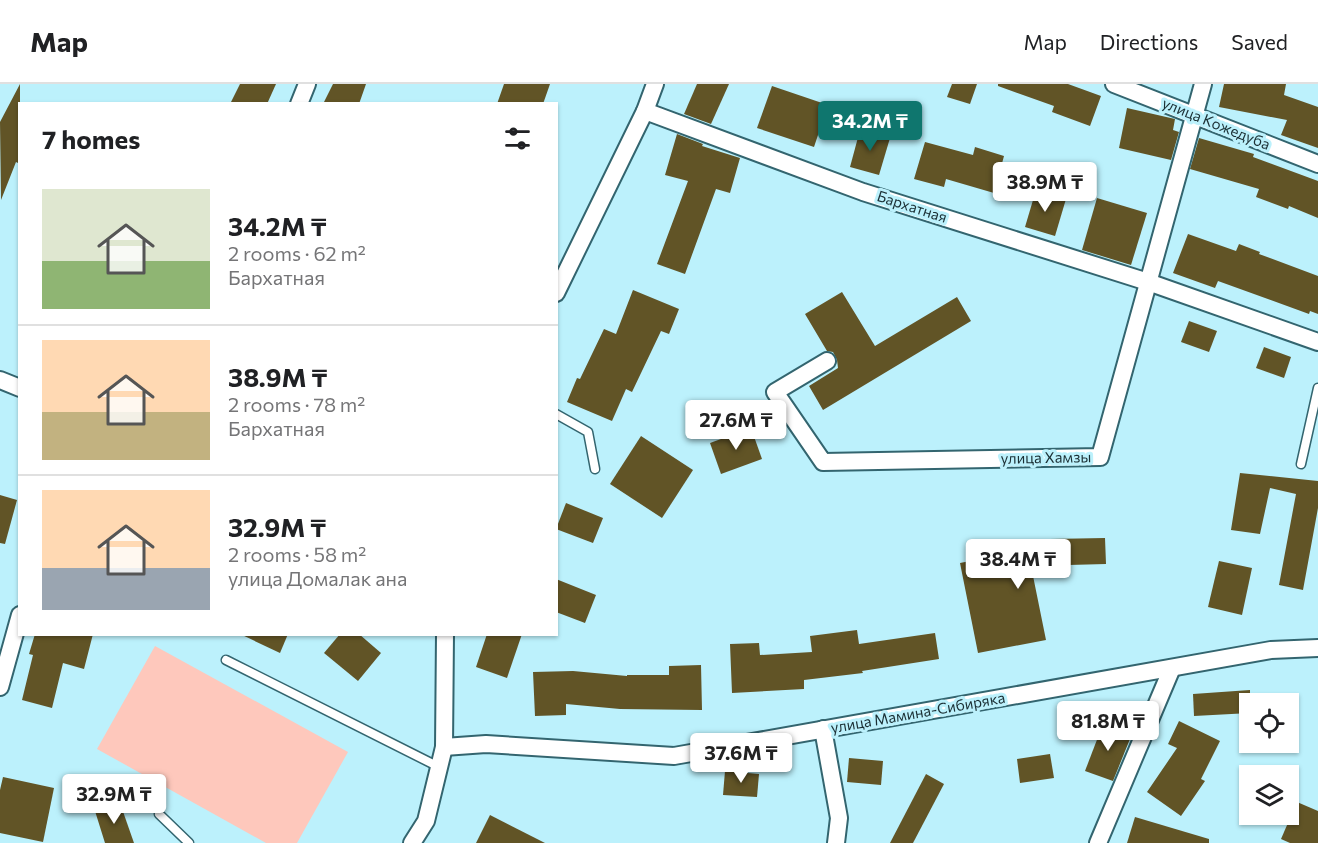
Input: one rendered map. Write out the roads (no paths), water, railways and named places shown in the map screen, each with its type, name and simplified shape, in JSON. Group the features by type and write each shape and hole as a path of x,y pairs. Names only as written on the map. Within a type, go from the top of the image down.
{"street":[{"path":"299,102 307,84"},
{"path":"558,289 645,111 655,84"},
{"name":"улица Кожедуба","path":"1114,84 1318,164"},
{"name":"улица Хамзы","path":"827,361 775,392 823,462 1100,458 1203,84"},
{"name":"Бархатная","path":"645,111 863,192 1148,282 1318,342"},
{"path":"0,380 18,387"},
{"path":"0,687 18,622"},
{"path":"412,843 426,820 444,747 445,636"},
{"name":"улица Мамина-Сибиряка","path":"444,747 486,744 674,756 1271,650 1318,648"},
{"path":"1098,843 1172,668"},
{"path":"823,729 839,818 836,843"}],"lane":[{"path":"1301,464 1318,388"},
{"path":"558,415 588,432 595,469"},
{"path":"226,660 439,767"},
{"path":"159,814 189,843"}]}
